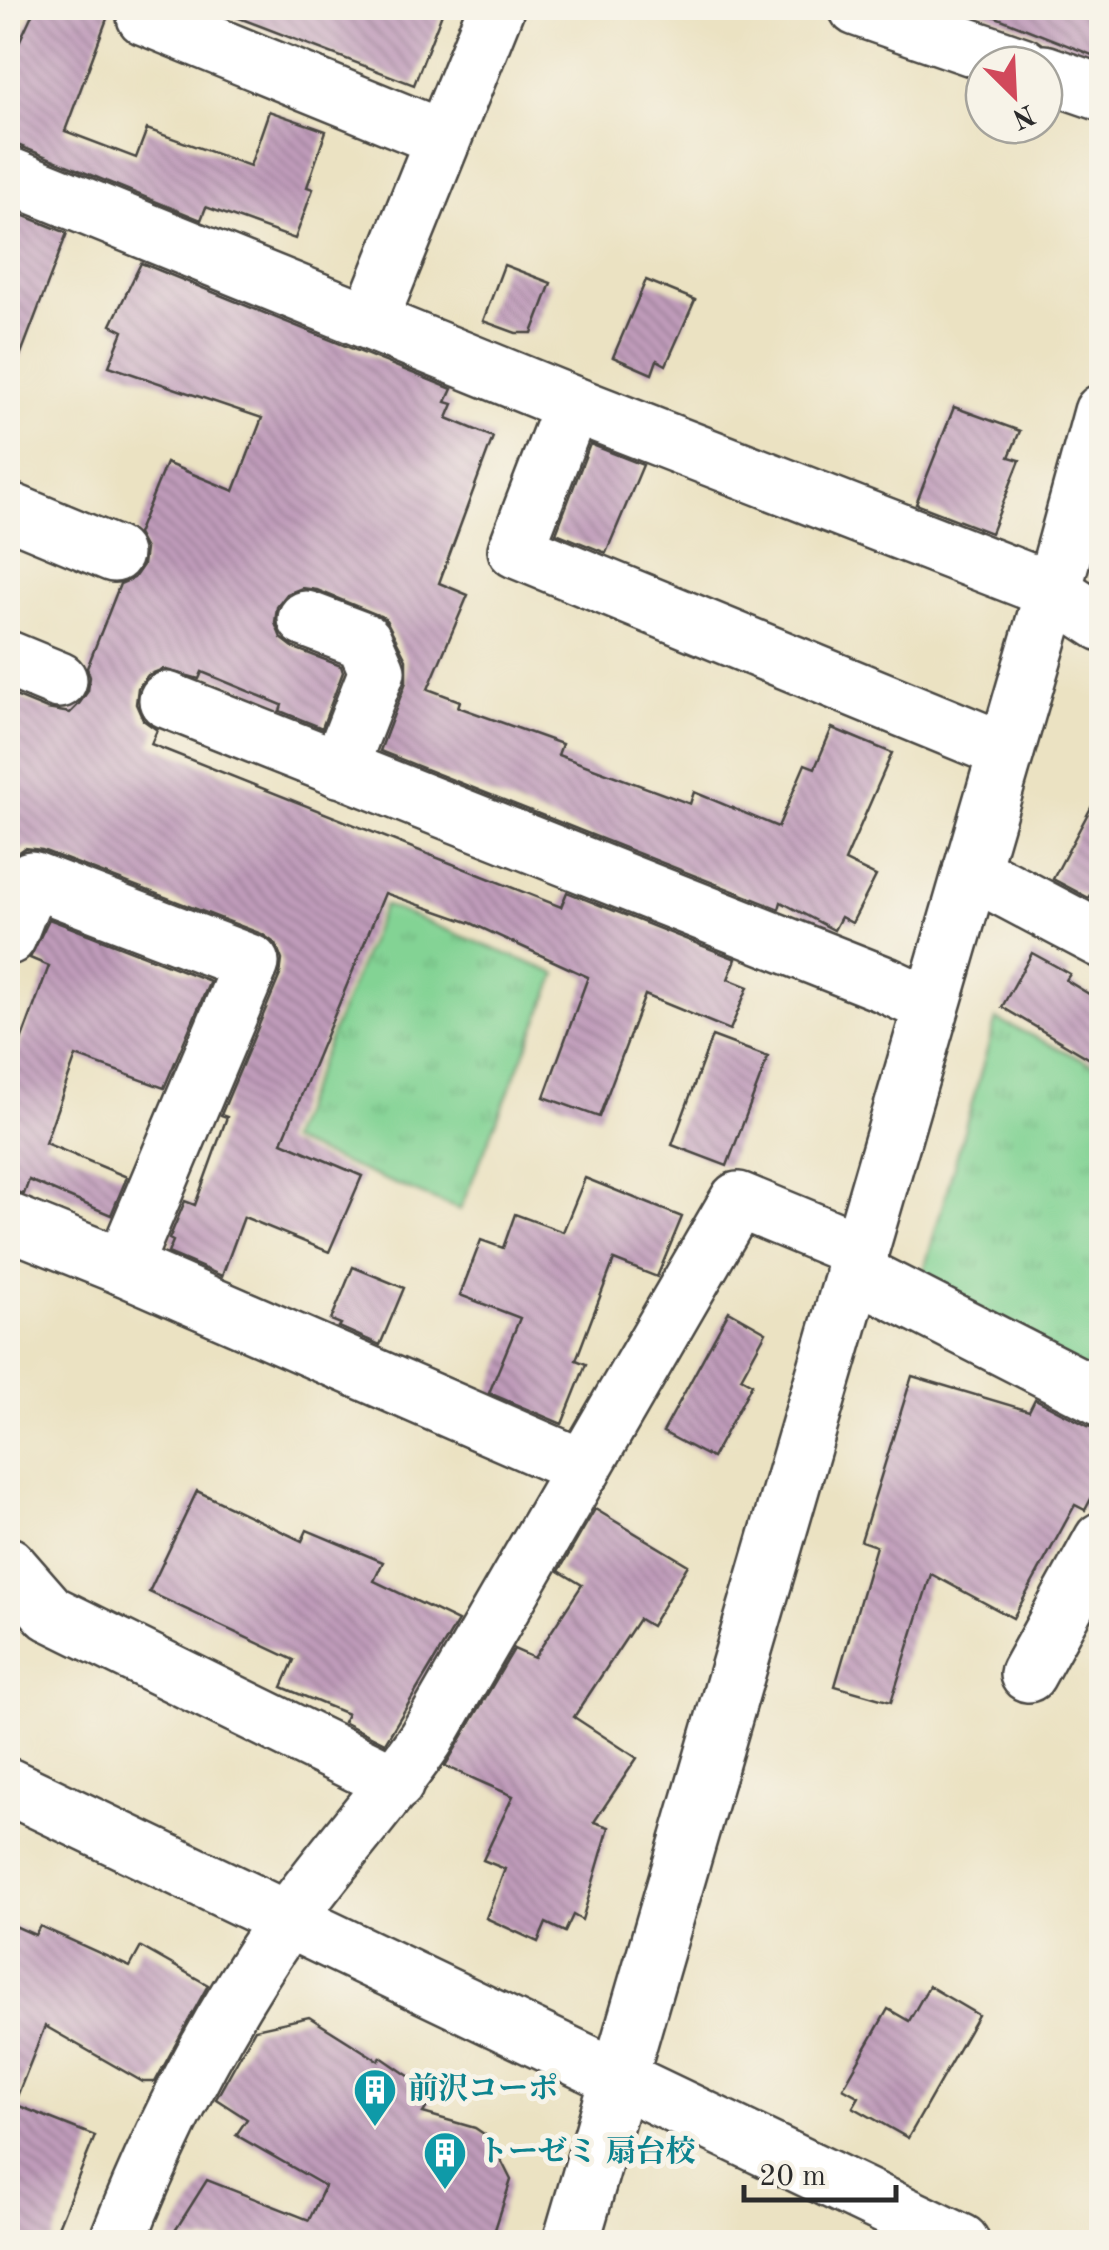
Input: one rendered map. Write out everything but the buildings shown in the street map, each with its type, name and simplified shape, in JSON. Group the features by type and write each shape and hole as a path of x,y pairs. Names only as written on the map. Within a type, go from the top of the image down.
{"street":[{"path":"149,8 145,18 442,138"},
{"path":"370,320 496,8"},
{"path":"856,8 964,45"},
{"path":"1064,80 1102,93"},
{"path":"8,175 572,404 1053,590 1102,623"},
{"path":"572,404 516,550 1006,752"},
{"path":"571,2242 1102,412"},
{"path":"8,510 114,554"},
{"path":"306,619 364,642 377,671 339,769"},
{"path":"8,660 59,680"},
{"path":"167,700 886,985 930,1006"},
{"path":"970,871 1102,940"},
{"path":"8,937 32,879 251,963 124,1267"},
{"path":"117,2242 169,2122 238,1998 287,1921 426,1739 738,1200 856,1260 1102,1398"},
{"path":"8,1221 124,1267 584,1468"},
{"path":"1028,1674 1102,1540"},
{"path":"8,1565 50,1612 396,1783"},
{"path":"8,1786 961,2242"}],"green space":[{"path":"384,905 557,974 460,1210 288,1141"},
{"path":"996,1019 1101,1068 1101,1380 918,1291"}],"place":[{"name":"前沢コーポ","path":"375,2128"},
{"name":"トーゼミ 扇台校","path":"445,2191"}]}
